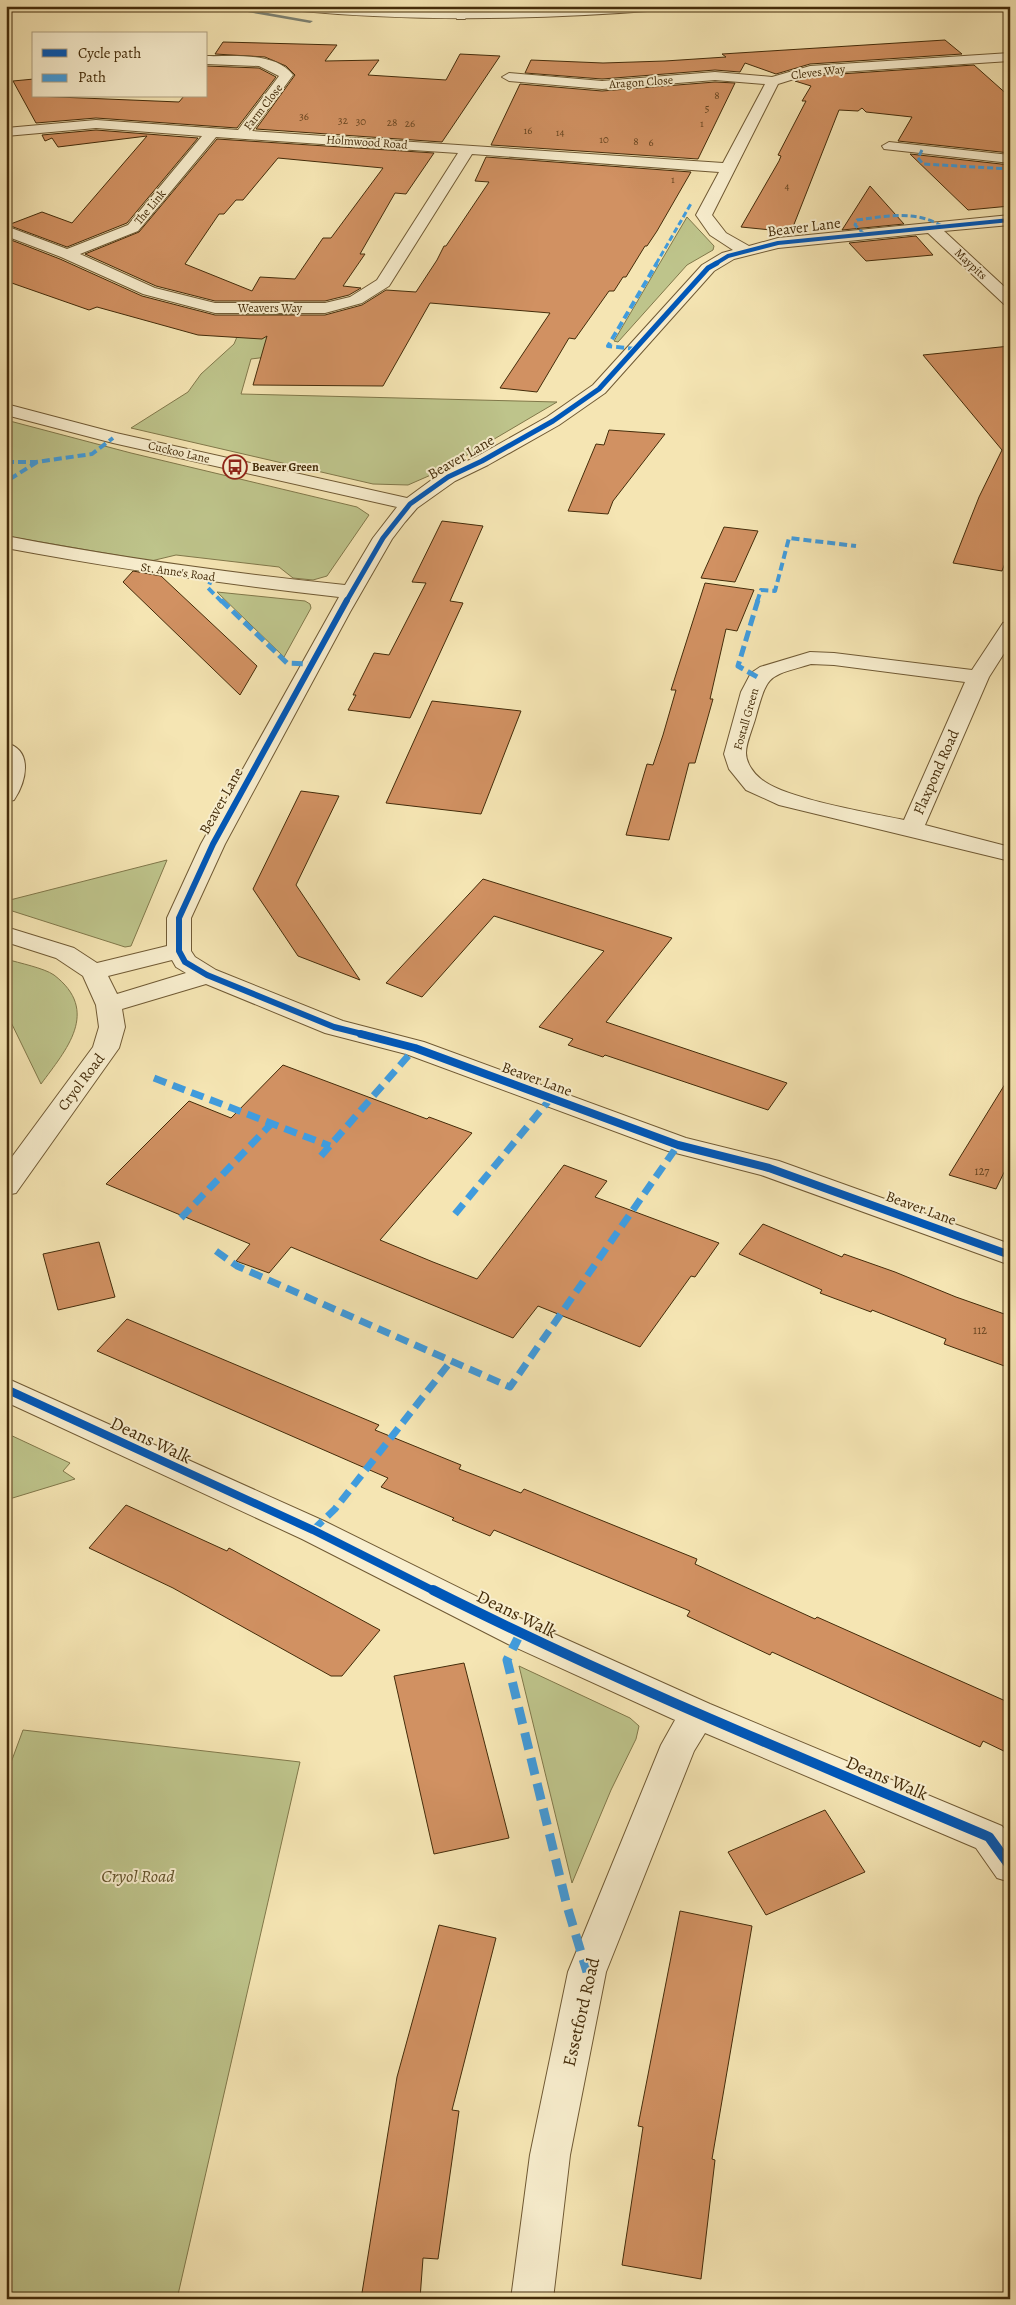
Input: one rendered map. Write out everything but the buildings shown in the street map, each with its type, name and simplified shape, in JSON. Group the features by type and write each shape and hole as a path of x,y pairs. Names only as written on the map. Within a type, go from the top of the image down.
{"street":[{"path":"290,6 340,12 459,11 556,14 661,6"},
{"name":"Cleves Way","path":"745,250 718,236 709,226 704,215 773,81 795,72 810,70 1010,57"},
{"name":"Farm Close","path":"208,60 265,64 280,68 286,75 242,134"},
{"name":"Aragon Close","path":"509,77 602,85 714,76 773,81"},
{"path":"6,114 12,131"},
{"name":"Holmwood Road","path":"12,131 96,124 728,168"},
{"name":"The Link","path":"67,254 133,228 213,131"},
{"path":"889,146 950,156 1010,159"},
{"name":"Weavers Way","path":"6,231 67,254 149,291 214,308 325,308 356,300 383,283 468,149"},
{"name":"Beaver Lane","path":"1010,220 778,243 745,250 728,256 708,268 599,389 553,421 482,461 448,477 410,504 383,538 351,592 213,844 179,918 179,951 185,962 207,975 334,1027 415,1048 678,1145 769,1168 1010,1255"},
{"name":"Maypits","path":"932,228 1010,301"},
{"name":"Cuckoo Lane","path":"6,409 113,438 410,504"},
{"name":"St. Anne's Road","path":"6,542 110,562 212,577 351,592"},
{"name":"Flaxpond Road","path":"1010,627 978,677 912,829 1010,854"},
{"name":"Fostall Green","path":"912,829 787,800 754,784 740,768 734,754 752,692 759,678 767,671 810,658 834,659 978,677"},
{"path":"6,750 14,761 15,773 6,795"},
{"name":"Cryol Road","path":"6,934 65,953 93,972 109,1005 112,1027 106,1048 6,1186"},
{"path":"93,972 179,951"},
{"path":"109,1005 207,975"},
{"name":"Deans Walk","path":"6,1389 313,1530 520,1634 698,1714 989,1837 1010,1866"},
{"name":"Essetford Road","path":"532,2299 550,2155 587,1972 679,1745 698,1714"}],"green space":[{"path":"687,217 714,246 713,250 687,265 618,342 614,341"},
{"path":"247,313 296,315 267,357 251,359 241,394 557,402 440,471 408,485 373,484 131,428 188,392 201,374 234,344"},
{"path":"6,420 131,453 357,507 369,515 327,576 313,580 293,578 279,567 176,555 151,561 6,536"},
{"path":"217,592 305,601 310,604 311,608 284,657"},
{"path":"167,860 131,946 125,947 6,909 6,901"},
{"path":"6,959 50,972 68,989 75,1002 77,1016 74,1030 60,1058 41,1084 6,1012"},
{"path":"6,1433 70,1463 63,1471 75,1479 6,1500"},
{"path":"519,1666 630,1718 639,1726 636,1739 611,1790 572,1883"},
{"name":"Cryol Road","path":"23,1730 300,1762 177,2299 6,2299 6,1776"}],"waterway":[{"path":"216,6 310,21"}],"marked path":[{"path":"922,150 918,158 923,164 1010,169"},
{"path":"636,349 608,346 692,202"},
{"path":"864,234 855,225 857,220 912,215 933,220 942,226"},
{"path":"1010,401 1008,401 1010,404"},
{"path":"6,462 36,462 92,454 113,438"},
{"path":"10,479 37,462"},
{"path":"759,678 738,666 761,590 775,591 789,538 856,546"},
{"path":"212,577 208,588 287,663 312,664"},
{"path":"321,1156 415,1048"},
{"path":"154,1078 330,1146"},
{"path":"455,1214 551,1098"},
{"path":"181,1218 272,1123"},
{"path":"216,1251 237,1266 510,1387 678,1145"},
{"path":"313,1530 335,1509 451,1361"},
{"path":"520,1634 507,1660 567,1906 587,1972"}],"cycle path":[{"path":"1010,220 778,243 728,256 708,268 599,389 553,421 482,461 448,477 410,504 383,538 340,612 213,844 179,918 179,951 185,962 207,975 334,1027 415,1048 678,1145 769,1168 1010,1255"},
{"path":"6,1389 313,1530 520,1634 698,1714 989,1837 1010,1866"}],"place":[{"name":"Beaver Green","path":"235,467"}]}
